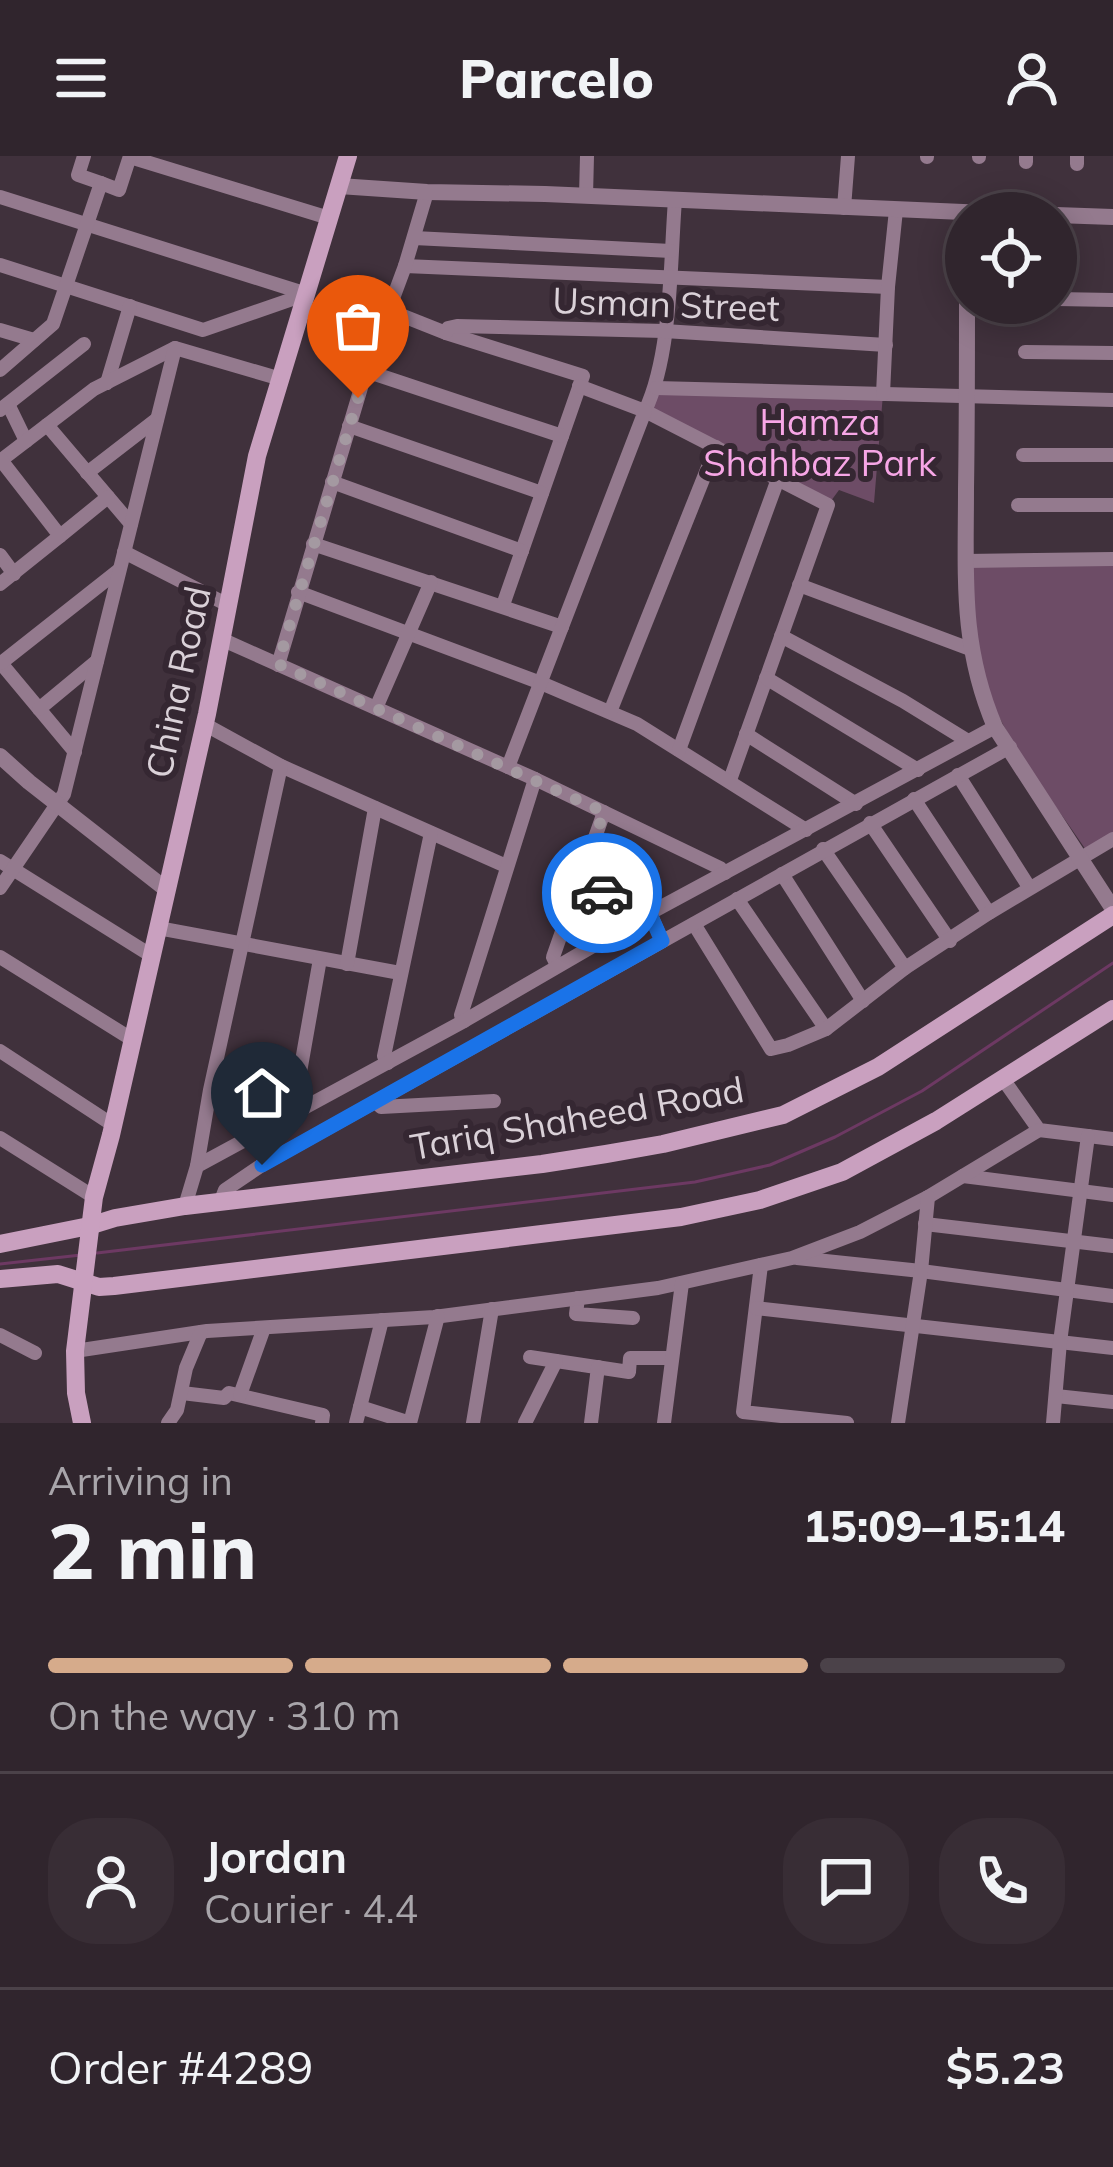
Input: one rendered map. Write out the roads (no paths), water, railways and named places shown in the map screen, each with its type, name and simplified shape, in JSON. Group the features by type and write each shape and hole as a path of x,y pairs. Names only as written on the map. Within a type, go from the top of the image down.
{"main road":[{"name":"China Road","path":"85,1273 94,1197 204,724 257,456 348,156"},
{"name":"Tariq Shaheed Road","path":"1,1244 89,1232 115,1218 185,1206 542,1164 663,1144 783,1115 878,1067 1113,912"},
{"path":"0,1279 85,1273 99,1287 114,1286 682,1216 760,1201 842,1172 936,1121 1113,1009"},
{"path":"82,1423 75,1351 85,1273"}],"street":[{"path":"84,156 78,176 119,190 130,157 329,218"},
{"path":"586,196 587,156"},
{"path":"844,208 848,156"},
{"path":"0,370 53,324 101,183"},
{"path":"339,186 945,212"},
{"path":"278,664 366,370 406,266 427,192"},
{"path":"0,196 307,293"},
{"path":"508,767 656,388 674,200"},
{"path":"883,394 896,210"},
{"path":"1077,216 1113,217"},
{"path":"414,238 670,251"},
{"path":"0,265 203,330 307,293"},
{"path":"406,266 888,287"},
{"path":"1077,299 1113,300"},
{"path":"107,382 130,306"},
{"path":"388,310 583,376 503,605"},
{"path":"967,324 970,649 995,727 1113,912"},
{"name":"Usman Street","path":"446,333 451,326 886,345"},
{"path":"0,329 34,340"},
{"path":"26,441 4,407 84,344"},
{"path":"0,888 6,865 64,794 175,348"},
{"path":"60,536 3,455 107,382 175,348 281,379"},
{"path":"1025,352 1113,353"},
{"path":"366,370 562,436"},
{"path":"579,386 645,411 828,505 730,780"},
{"path":"656,388 1113,400"},
{"path":"87,473 157,419"},
{"path":"47,425 131,524"},
{"path":"349,426 542,493"},
{"path":"610,712 716,447"},
{"path":"1023,455 1113,455"},
{"path":"679,750 778,479"},
{"path":"332,482 522,551"},
{"path":"0,584 108,497"},
{"path":"1018,505 1113,505"},
{"path":"313,544 562,627"},
{"path":"124,552 228,604"},
{"path":"0,556 14,574"},
{"path":"966,561 1113,559"},
{"path":"75,752 1,663 119,570"},
{"path":"376,708 431,582"},
{"path":"799,585 970,649"},
{"path":"298,592 637,724 806,830"},
{"path":"781,636 903,700 968,741"},
{"path":"221,639 535,779 725,873"},
{"path":"39,709 97,661"},
{"path":"766,678 918,770"},
{"path":"204,724 281,766 506,866"},
{"path":"197,1166 995,727"},
{"path":"746,734 856,804"},
{"path":"220,1203 222,1193 245,1175 1010,746"},
{"path":"0,756 167,890"},
{"path":"185,1206 281,766"},
{"path":"958,775 1029,886"},
{"path":"464,1021 461,1015 535,779"},
{"path":"914,799 989,913"},
{"path":"347,964 376,808"},
{"path":"557,965 553,957 604,812"},
{"path":"870,823 950,941"},
{"path":"388,1063 384,1056 431,833"},
{"path":"694,925 772,1049 826,1029 905,968 1029,886 1113,839"},
{"path":"824,849 905,968"},
{"path":"6,865 152,956"},
{"path":"782,874 863,1001"},
{"path":"579,884 650,914 662,941"},
{"path":"737,898 826,1029"},
{"path":"158,928 400,974"},
{"path":"0,957 133,1040"},
{"path":"297,1113 294,1106 320,959"},
{"path":"0,1051 113,1125"},
{"path":"1003,1079 1039,1130"},
{"path":"376,1102 382,1107 494,1100"},
{"path":"75,1351 201,1332 438,1316 682,1282 792,1258 860,1232 1039,1130 1113,1139"},
{"path":"1053,1423 1088,1136"},
{"path":"0,1138 94,1197"},
{"path":"963,1176 1113,1195"},
{"path":"898,1423 928,1197"},
{"path":"926,1224 1113,1246"},
{"path":"0,1230 1,1244"},
{"path":"792,1258 1113,1296"},
{"path":"761,1265 743,1418 847,1423"},
{"path":"664,1423 682,1282"},
{"path":"578,1298 576,1314 633,1318"},
{"path":"756,1308 1113,1348"},
{"path":"473,1423 491,1309"},
{"path":"382,1320 358,1415 410,1423 438,1316"},
{"path":"240,1396 264,1328"},
{"path":"168,1423 177,1410 185,1368 201,1332"},
{"path":"0,1335 35,1353"},
{"path":"530,1357 629,1372 630,1358 672,1358"},
{"path":"525,1423 556,1361"},
{"path":"591,1423 598,1367"},
{"path":"182,1393 224,1398 229,1393 322,1415 322,1423"},
{"path":"1056,1396 1113,1402"}],"waterway":[{"path":"97,1253 695,1182 770,1165 922,1091 1113,963"},
{"path":"0,1264 81,1255"}],"park label":[{"name":"Hamza Shahbaz Park","path":"820,442"}]}
